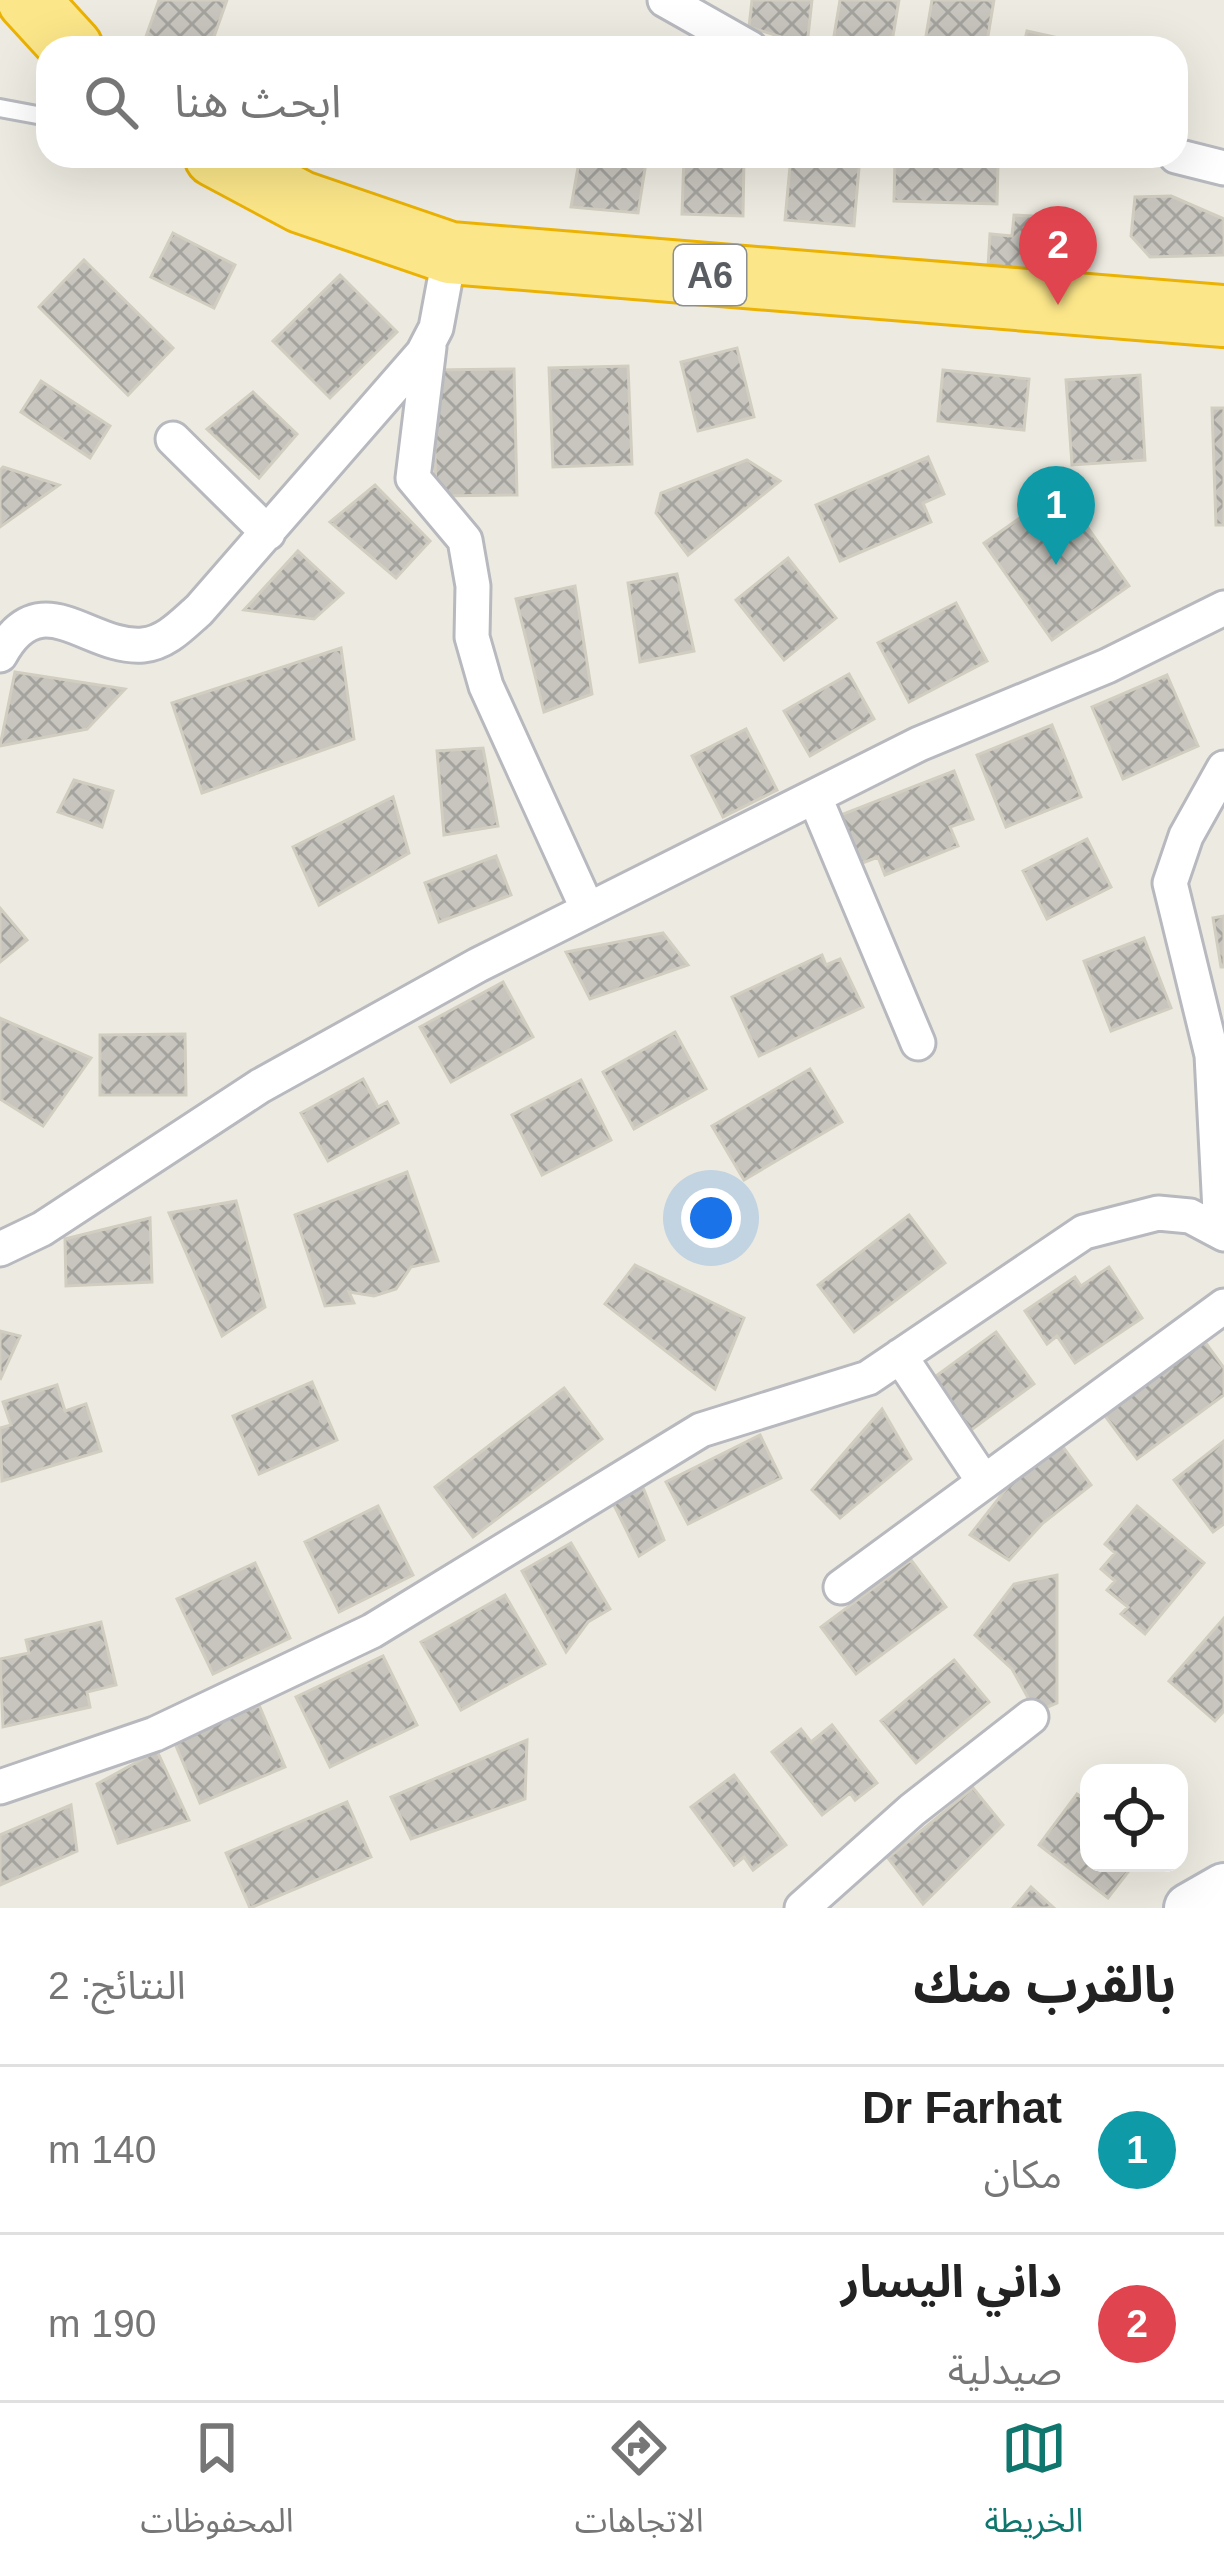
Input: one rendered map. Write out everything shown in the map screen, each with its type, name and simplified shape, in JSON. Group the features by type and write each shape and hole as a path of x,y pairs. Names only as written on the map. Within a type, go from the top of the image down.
{"highway":[{"path":"28,0 61,36"},
{"name":"A6","path":"237,168 301,202 450,253 1224,316"}],"street":[{"path":"665,0 729,36"},
{"path":"1188,159 1224,168"},
{"path":"450,253 429,342 413,478 465,540 473,586 472,637 486,686 588,910"},
{"path":"0,655 16,629 35,622 77,626 128,644 157,641 199,610 429,342"},
{"path":"173,439 268,533"},
{"path":"0,1249 60,1218 260,1086 588,910 816,800 919,744 1108,666 1224,608"},
{"path":"1223,1233 1212,1055 1170,883 1186,836 1224,768"},
{"path":"816,800 918,1043"},
{"path":"0,1786 113,1751 299,1667 428,1601 666,1448 736,1417 843,1390 1084,1232 1158,1213 1190,1216 1223,1233"},
{"path":"841,1587 1224,1306"},
{"path":"900,1356 984,1482"},
{"path":"802,1908 912,1810 1030,1717"},
{"path":"1189,1908 1224,1888"}],"lane":[{"path":"0,108 36,115"}],"building":[{"path":"159,0 227,0 214,36 146,36"},
{"path":"752,0 812,0 808,36 778,36 749,27"},
{"path":"840,0 899,0 893,36 834,36"},
{"path":"932,0 994,0 988,36 926,36"},
{"path":"578,168 645,168 638,213 571,207"},
{"path":"684,168 744,168 743,216 682,214"},
{"path":"790,168 859,168 854,226 785,220"},
{"path":"895,168 998,168 997,204 894,201"},
{"path":"1171,196 1224,219 1224,255 1150,257 1131,236 1135,197"},
{"path":"1014,215 1063,218 1060,272 988,267 990,234 1012,236"},
{"path":"173,233 235,265 214,308 151,277"},
{"path":"84,260 173,348 128,395 39,307"},
{"path":"340,275 397,332 330,398 273,341"},
{"path":"737,348 754,417 698,431 681,362"},
{"path":"628,366 632,464 553,467 549,368"},
{"path":"514,369 517,495 436,496 433,370"},
{"path":"943,370 1029,379 1024,430 938,421"},
{"path":"1140,375 1145,460 1072,465 1066,380"},
{"path":"41,381 110,426 90,458 21,412"},
{"path":"253,392 297,434 259,478 207,429"},
{"path":"1212,408 1224,408 1224,525 1216,525"},
{"path":"928,457 944,494 923,503 931,522 840,561 816,505"},
{"path":"747,460 780,481 688,555 656,513 661,493"},
{"path":"3,467 59,485 0,527 0,470"},
{"path":"375,485 430,541 396,578 330,522"},
{"path":"1050,497 1060,512 1071,504 1129,586 1052,640 984,543"},
{"path":"298,551 343,593 314,619 244,610"},
{"path":"788,558 836,618 784,660 736,600"},
{"path":"677,574 694,651 640,662 628,583"},
{"path":"575,586 592,694 544,712 516,599"},
{"path":"956,603 987,661 909,702 878,643"},
{"path":"341,648 354,739 202,793 172,703"},
{"path":"15,672 125,689 87,729 0,746"},
{"path":"849,674 874,719 810,756 784,711"},
{"path":"1167,675 1198,746 1123,779 1092,707"},
{"path":"1052,725 1081,797 1006,827 977,755"},
{"path":"746,729 777,790 723,817 692,756"},
{"path":"483,748 498,826 444,835 437,751"},
{"path":"954,771 973,819 950,827 958,846 885,875 878,857 857,865 838,816"},
{"path":"74,780 113,791 102,827 58,812"},
{"path":"393,797 409,853 319,905 293,847"},
{"path":"1087,839 1111,887 1047,919 1023,871"},
{"path":"496,856 511,895 439,922 425,883"},
{"path":"0,908 27,940 0,962"},
{"path":"1224,916 1224,967 1221,967 1213,918"},
{"path":"663,933 688,965 590,999 566,952"},
{"path":"1144,938 1171,1008 1111,1031 1084,961"},
{"path":"822,955 826,965 840,959 863,1007 759,1056 732,997"},
{"path":"503,982 533,1037 451,1082 420,1027"},
{"path":"0,1018 91,1058 43,1126 0,1099"},
{"path":"675,1032 706,1089 634,1129 603,1072"},
{"path":"185,1034 186,1095 100,1095 100,1035"},
{"path":"810,1069 842,1122 744,1180 712,1126"},
{"path":"363,1079 378,1107 387,1102 398,1123 328,1161 301,1113"},
{"path":"581,1080 611,1140 542,1175 512,1115"},
{"path":"407,1172 438,1261 411,1267 396,1289 374,1296 349,1292 354,1303 325,1306 295,1215"},
{"path":"236,1201 265,1307 222,1336 169,1213"},
{"path":"909,1215 945,1263 854,1332 818,1285"},
{"path":"150,1218 152,1282 66,1286 65,1239"},
{"path":"635,1265 744,1318 715,1389 605,1304"},
{"path":"1109,1267 1142,1318 1075,1363 1057,1336 1047,1344 1025,1311 1075,1277 1081,1286"},
{"path":"0,1331 20,1336 0,1380"},
{"path":"1197,1331 1224,1368 1224,1395 1137,1459 1097,1405"},
{"path":"996,1332 1034,1384 963,1436 925,1384"},
{"path":"312,1382 337,1440 259,1474 233,1416"},
{"path":"57,1385 65,1411 86,1404 101,1451 2,1481 0,1428 11,1425 3,1402"},
{"path":"564,1388 602,1439 473,1537 435,1487"},
{"path":"882,1409 911,1459 840,1518 812,1490"},
{"path":"760,1435 781,1478 688,1524 666,1482"},
{"path":"1224,1441 1224,1524 1213,1532 1174,1480"},
{"path":"1060,1443 1091,1485 1043,1523 1009,1560 970,1535 1010,1484"},
{"path":"642,1485 664,1540 639,1556 613,1503"},
{"path":"378,1506 413,1575 339,1612 305,1542"},
{"path":"1137,1506 1204,1563 1145,1634 1121,1614 1128,1607 1107,1590 1115,1581 1101,1569 1115,1553 1105,1544"},
{"path":"571,1543 610,1609 588,1622 566,1652 522,1571"},
{"path":"911,1560 946,1607 856,1674 821,1627"},
{"path":"255,1563 290,1638 213,1674 177,1599"},
{"path":"1057,1575 1057,1703 1036,1712 1012,1669 975,1635 1014,1584"},
{"path":"505,1595 545,1664 461,1710 421,1642"},
{"path":"1224,1618 1224,1711 1215,1721 1169,1681"},
{"path":"101,1622 116,1685 87,1692 90,1707 3,1727 0,1659 29,1653 26,1640"},
{"path":"383,1656 417,1725 330,1767 296,1697"},
{"path":"954,1660 989,1702 916,1763 881,1721"},
{"path":"259,1705 285,1767 200,1803 174,1741"},
{"path":"832,1725 877,1783 855,1800 850,1793 822,1815 772,1752 801,1729 811,1742"},
{"path":"527,1740 525,1799 411,1839 391,1797"},
{"path":"157,1751 189,1820 118,1843 97,1784"},
{"path":"734,1775 786,1845 753,1870 744,1857 734,1865 691,1807"},
{"path":"973,1788 1003,1825 923,1904 888,1858"},
{"path":"1077,1794 1080,1872 1128,1872 1108,1898 1039,1845"},
{"path":"347,1802 371,1857 250,1908 226,1853"},
{"path":"71,1805 77,1851 0,1885 0,1835"},
{"path":"1031,1887 1054,1908 1013,1908"}],"place":[{"name":"داني اليسار","path":"1058,305"},
{"name":"Dr Farhat","path":"1056,565"}]}
